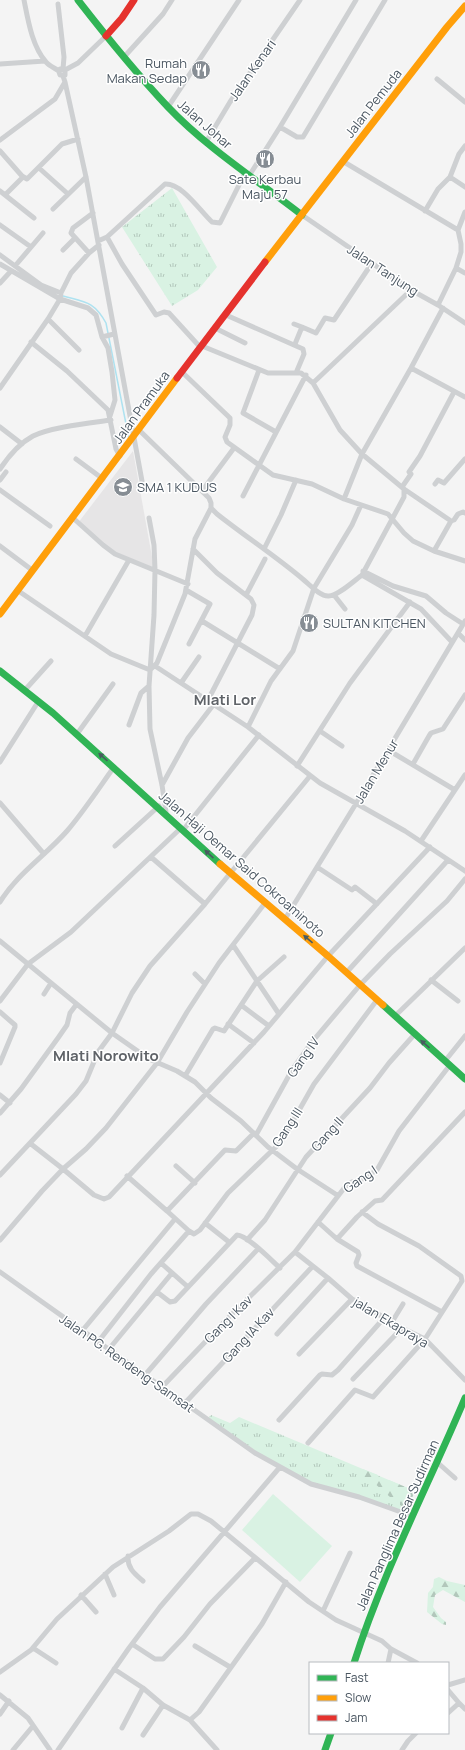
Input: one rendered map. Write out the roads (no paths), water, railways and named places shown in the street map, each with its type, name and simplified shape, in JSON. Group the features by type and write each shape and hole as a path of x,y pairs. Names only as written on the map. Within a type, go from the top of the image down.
{"main road":[{"name":"Jalan Johar","path":"78,0 106,36 168,107 206,142 247,175 302,215"},
{"path":"106,36 122,18 134,0"},
{"name":"Jalan Pemuda","path":"302,215 447,27 465,6"},
{"name":"Jalan Pramuka","path":"0,614 32,570 103,479 201,346 302,215"},
{"name":"Jalan Haji Oemar Said Cokroaminoto","path":"0,670 77,734 166,812 230,873 328,956 414,1035 465,1079"},
{"name":"Jalan Panglima Besar Sudirman","path":"354,1662 364,1632 412,1516 438,1463 465,1398"},
{"path":"325,1750 331,1734"}],"street":[{"path":"24,0 33,35 45,61"},
{"path":"124,57 163,14 172,0"},
{"path":"168,107 239,0"},
{"name":"Jalan Kenari","path":"206,142 230,102 300,0"},
{"path":"0,388 48,319 71,274 99,243 165,184 172,185 188,196 212,222 221,222 247,175 280,127 356,0"},
{"path":"280,127 299,138 303,137 385,0"},
{"path":"58,4 64,57 62,70"},
{"path":"62,70 78,63 106,36"},
{"path":"0,64 45,61 66,73 55,99 0,140"},
{"path":"64,79 93,212 112,335 134,436 142,481"},
{"path":"437,79 465,102"},
{"path":"0,151 23,177 27,179 62,144 78,139"},
{"path":"425,211 438,189 450,177 457,157 465,146"},
{"path":"344,162 458,230"},
{"path":"39,168 68,194"},
{"path":"5,195 23,177"},
{"path":"53,209 86,177"},
{"path":"450,177 465,188"},
{"path":"0,191 34,218"},
{"path":"89,253 71,233 72,229 93,212"},
{"path":"344,499 362,454 411,368 441,306 456,268 463,245 458,230 465,212"},
{"name":"Jalan Tanjung","path":"302,215 411,290 441,306 465,323"},
{"path":"0,225 30,247"},
{"path":"15,266 43,233"},
{"path":"107,237 122,264 156,315 164,312 169,313 201,346 259,370 278,374 296,373 306,375 313,383 340,430 362,454 403,488 451,521"},
{"path":"63,250 75,238"},
{"path":"0,255 42,285 61,296"},
{"path":"0,264 11,271 92,310 99,321 103,337 108,348 114,394 114,407 111,421"},
{"path":"294,324 316,332 325,318 334,320 372,264"},
{"path":"456,268 465,273"},
{"path":"0,284 11,271"},
{"path":"313,383 411,290"},
{"path":"226,315 301,347 304,350 296,373"},
{"path":"48,319 78,350"},
{"path":"215,328 245,343"},
{"path":"295,344 302,328"},
{"path":"103,337 112,335"},
{"path":"31,342 67,371 107,408 116,449 120,456"},
{"path":"411,368 465,397"},
{"path":"259,370 243,413 276,432"},
{"path":"182,372 230,418 230,425 225,439 234,448 259,466 280,478 312,484 344,499 388,514 404,533 413,540 434,550 465,561"},
{"path":"244,496 306,375"},
{"path":"211,508 314,588 326,596 334,595 348,587 362,573 404,497 403,488 411,474 409,472 420,456 454,392"},
{"path":"0,469 22,444 33,436 111,421"},
{"path":"0,427 22,444"},
{"path":"139,430 202,491 210,500 211,508 198,530 192,548 186,590 155,666 150,670"},
{"path":"202,491 234,448"},
{"path":"76,459 103,479"},
{"path":"435,484 438,480 444,483 465,459"},
{"path":"0,480 6,472"},
{"path":"264,548 296,480"},
{"path":"0,490 50,526"},
{"path":"248,727 271,681 293,651 314,588 352,525 361,505"},
{"path":"434,550 451,521 454,520 458,514 463,512 465,514"},
{"path":"73,518 115,554 188,584"},
{"path":"149,518 154,545 155,570 154,615 149,686 150,729 166,812"},
{"path":"0,546 32,570"},
{"path":"192,548 217,573 253,602 253,610 208,700"},
{"path":"85,636 129,560"},
{"path":"246,595 265,560"},
{"path":"362,573 421,609 452,642"},
{"path":"362,573 393,586 426,596 446,613 464,623"},
{"path":"17,590 99,647 118,658 150,670"},
{"path":"186,590 210,603 189,644"},
{"path":"334,595 345,609"},
{"path":"297,766 350,683 410,602"},
{"path":"202,621 237,644 280,669"},
{"name":"Jalan Menur","path":"285,919 464,623"},
{"path":"458,633 465,640"},
{"path":"181,683 199,657"},
{"path":"24,691 51,661"},
{"path":"155,666 248,727 310,776 357,802 421,841 465,871"},
{"path":"77,734 113,684"},
{"path":"129,724 141,693 149,686"},
{"path":"413,764 428,736 431,733 443,729 463,702 465,695"},
{"path":"0,762 38,702"},
{"path":"162,785 188,738 214,704"},
{"path":"320,732 342,746"},
{"path":"0,1001 28,964 71,932 183,829 258,735"},
{"path":"388,750 455,790"},
{"path":"0,902 15,880 25,873 67,831 114,767"},
{"path":"421,841 465,775"},
{"path":"0,1175 31,1144 76,1094 86,1080 98,1052 112,1033 132,993 150,966 205,904 310,776"},
{"path":"0,803 44,854"},
{"path":"115,846 159,806"},
{"path":"31,1144 94,1195 104,1199 109,1197 127,1176 207,1094 269,1026 328,956 430,847"},
{"path":"151,857 205,904"},
{"path":"346,973 448,860"},
{"path":"317,867 352,890 355,887 377,904"},
{"name":"Gang IV","path":"166,1212 225,1150 236,1151 255,1134 302,1055 360,985 390,954 447,901 465,879"},
{"path":"0,1240 42,1191 106,1128 157,1063 205,984 265,903"},
{"path":"0,941 76,1005 112,1033 157,1063 195,1082 272,1150 297,1169 338,1195"},
{"path":"233,945 279,1014"},
{"path":"395,1016 465,948"},
{"path":"185,1076 213,1030 215,1028 223,1031 258,981 284,957"},
{"path":"195,974 205,984"},
{"path":"431,980 458,1001"},
{"path":"44,994 51,983"},
{"name":"Gang III","path":"189,1231 197,1234 228,1193 272,1150 286,1134 294,1117 314,1084 377,1000"},
{"path":"0,1113 10,1103 61,1034 67,1024 70,1013 76,1005"},
{"path":"241,1005 269,1026"},
{"path":"0,1012 15,1025 15,1028 0,1063"},
{"path":"228,1024 254,1042"},
{"name":"Gang II","path":"247,1240 265,1220 297,1169 326,1134 370,1088 389,1062 414,1035"},
{"name":"Gang I","path":"295,1252 338,1195 352,1182 361,1180 377,1170 399,1131 448,1063 465,1036"},
{"path":"0,1095 10,1103"},
{"path":"337,1239 362,1212 375,1201 382,1200 465,1112"},
{"path":"176,1166 195,1183"},
{"path":"98,1342 161,1263 189,1231 127,1176"},
{"path":"308,1443 355,1390 373,1397 425,1339 462,1280 461,1276 419,1246 378,1224 362,1212"},
{"path":"82,1331 175,1219"},
{"path":"318,1222 337,1239 358,1252 359,1255 356,1263 357,1266 406,1293 424,1300 442,1312"},
{"path":"205,1223 229,1242"},
{"path":"157,1292 170,1302 174,1302 237,1235 240,1235 247,1240 280,1268"},
{"path":"146,1375 206,1304 258,1249"},
{"name":"jalan Ekapraya","path":"295,1252 352,1299 402,1328 425,1339 465,1380"},
{"name":"Gang I Kav","path":"162,1387 228,1318 295,1252"},
{"path":"161,1263 188,1287"},
{"name":"Gang IA Kav","path":"185,1403 312,1267"},
{"name":"Jalan PG. Rendeng-Samsat","path":"0,1272 255,1453 311,1484 359,1497 412,1516"},
{"path":"109,1349 172,1273"},
{"path":"277,1334 328,1278"},
{"path":"299,1354 352,1299"},
{"path":"392,1322 403,1304"},
{"path":"279,1420 320,1375 332,1374 338,1370 384,1318"},
{"path":"353,1379 402,1328"},
{"path":"438,1463 456,1478"},
{"path":"58,1750 132,1644 160,1607 223,1531 280,1467"},
{"path":"0,1672 33,1648 57,1619 105,1574 128,1556 169,1531 191,1514 198,1514 211,1521 310,1602 336,1620 382,1641 391,1649 415,1662"},
{"path":"323,1611 350,1553"},
{"path":"128,1556 128,1563 131,1570 143,1581"},
{"path":"132,1644 154,1658 163,1660 184,1637 210,1604 256,1558"},
{"path":"105,1574 114,1595"},
{"path":"190,1720 199,1712 262,1624 286,1582"},
{"path":"81,1595 96,1612"},
{"path":"195,1646 230,1667"},
{"path":"33,1648 56,1663"},
{"path":"388,1662 391,1649"},
{"path":"114,1670 143,1688 163,1705 190,1720 217,1750"},
{"path":"449,1685 465,1680"},
{"path":"122,1728 143,1688"},
{"path":"449,1691 465,1709"},
{"path":"0,1695 28,1718 50,1750"},
{"path":"449,1699 453,1696"},
{"path":"0,1714 9,1701"},
{"path":"449,1712 459,1703"},
{"path":"143,1735 163,1705"},
{"path":"12,1750 33,1726"},
{"path":"402,1750 415,1734"}],"waterway":[{"path":"63,296 83,301 93,306 106,323 129,439"}],"place":[{"name":"Rumah Makan Sedap","path":"201,70"},
{"name":"Sate Kerbau Maju 57","path":"265,159"},
{"name":"SMA 1 KUDUS","path":"123,487"},
{"name":"SULTAN KITCHEN","path":"309,623"}],"district":[{"name":"Mlati Lor","path":"225,700"},
{"name":"Mlati Norowito","path":"106,1056"}]}
